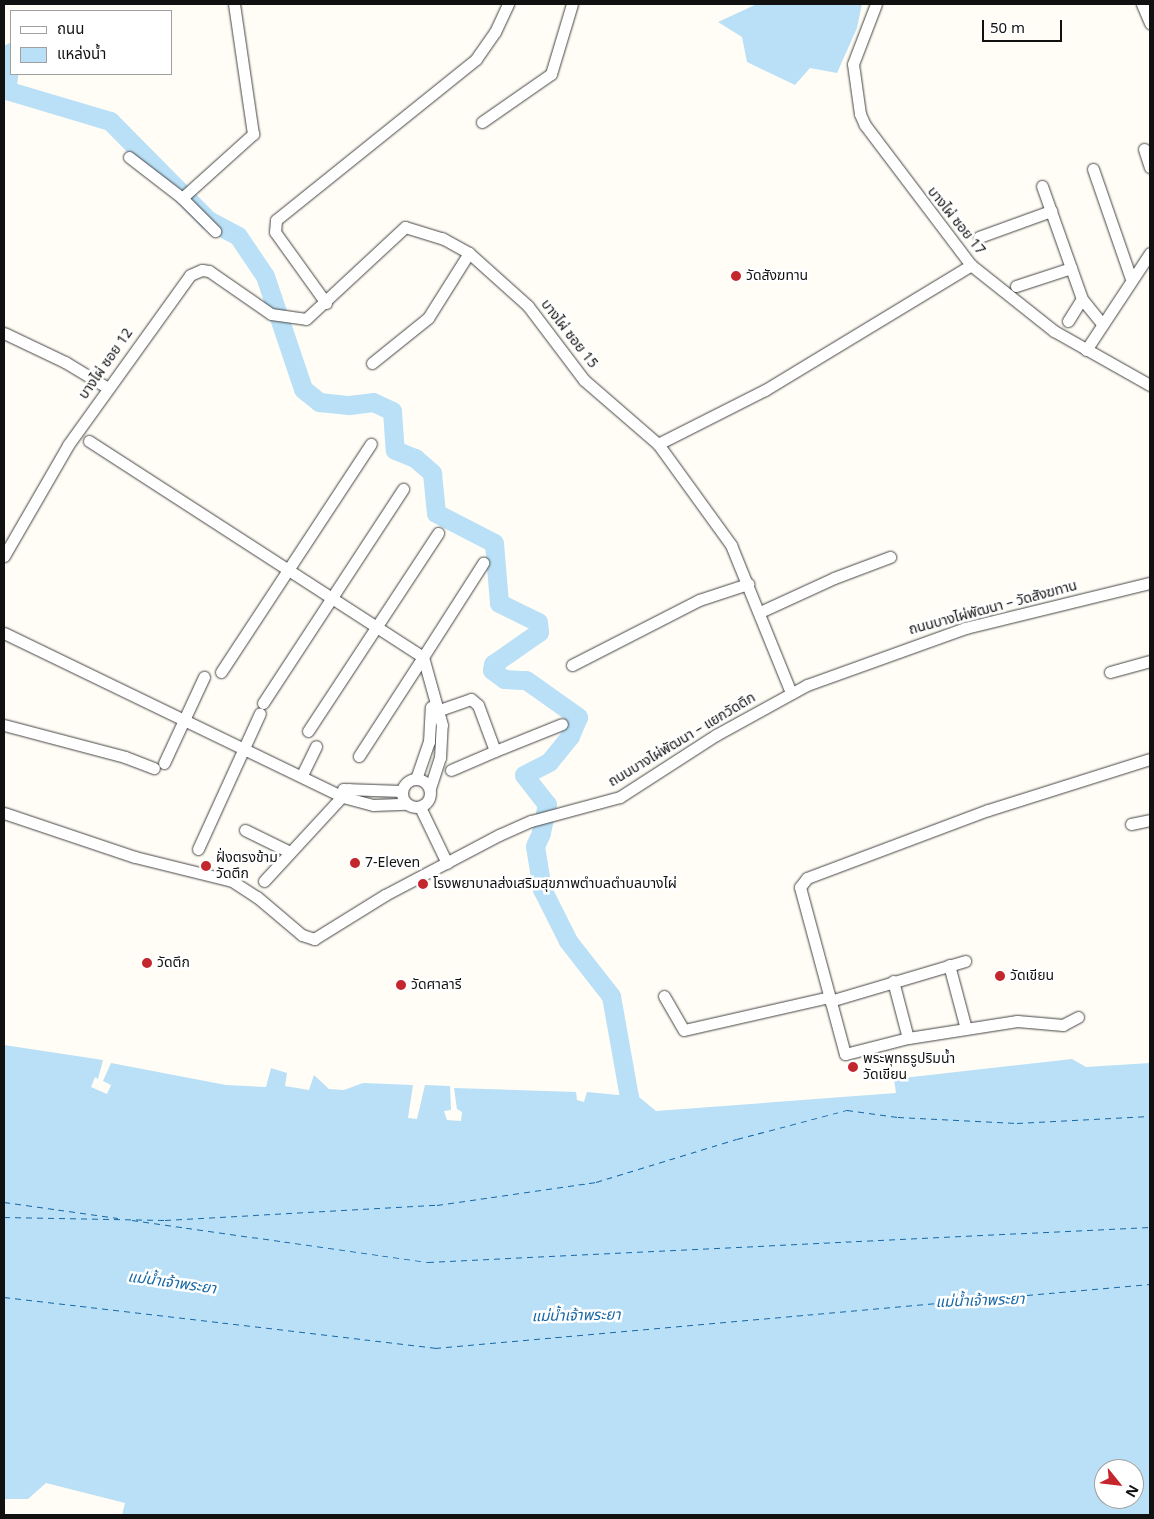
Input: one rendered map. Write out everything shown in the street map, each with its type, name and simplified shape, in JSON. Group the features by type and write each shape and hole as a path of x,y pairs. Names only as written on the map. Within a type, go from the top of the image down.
{"street":[{"path":"186,194 248,141 255,129 234,4"},
{"path":"326,303 275,232 276,220 476,59 495,32 508,4"},
{"path":"482,122 551,74 572,4"},
{"name":"บางไผ่ ซอย 17","path":"876,4 853,64 860,114 920,201 971,265 1047,326 1150,386"},
{"path":"1144,149 1150,167"},
{"path":"129,156 186,194 215,232"},
{"path":"1093,169 1131,279"},
{"path":"1042,186 1082,299 1102,324"},
{"path":"979,237 1051,211"},
{"name":"บางไผ่ ซอย 15","path":"271,314 299,320 313,315 405,227 442,238 469,253 528,306 584,380 658,444 722,531 760,612 791,693"},
{"path":"372,363 428,318 469,253"},
{"path":"1086,350 1131,279 1150,253"},
{"path":"658,444 765,390 971,265"},
{"path":"1016,286 1071,268"},
{"name":"บางไผ่ ซอย 12","path":"4,556 68,445 176,290 195,272 209,271 271,314"},
{"path":"1068,321 1082,299"},
{"path":"4,333 65,362 108,388"},
{"path":"4,633 184,721 331,789 346,793 373,805 406,804 420,807 429,800 430,788 442,739 423,658 378,626 89,441"},
{"path":"221,672 370,444"},
{"path":"198,849 262,708 403,489"},
{"path":"308,731 438,533"},
{"path":"760,612 834,578 890,558"},
{"path":"359,756 483,563"},
{"name":"ถนนบางไผ่พัฒนา – วัดสังฆทาน","path":"791,693 908,646 964,628 1150,583"},
{"path":"572,665 699,600 748,584"},
{"path":"1110,672 1150,662"},
{"path":"4,725 159,766 184,721 204,677"},
{"name":"ถนนบางไผ่พัฒนา – แยกวัดตึก","path":"447,863 531,821 620,797 716,735 791,693"},
{"path":"435,711 466,699 475,701 495,751"},
{"path":"416,779 429,742 435,711"},
{"path":"450,770 562,724"},
{"path":"302,775 316,746"},
{"path":"1078,1017 1062,1024 1017,1021 908,1038 845,1054 800,892 807,878 988,810 1150,759"},
{"path":"406,804 402,791 409,780 416,779 427,783 430,788"},
{"path":"264,881 346,793 402,791"},
{"path":"4,812 135,857 232,881 257,897 302,935 314,939 447,863 420,807"},
{"path":"1131,824 1150,820"},
{"path":"245,830 290,852"},
{"path":"664,996 684,1030 830,999 965,961"},
{"path":"948,965 966,1029"},
{"path":"893,981 908,1038"}],"water":[{"path":"757,4 862,4 857,28 837,73 810,68 795,85 747,62 742,37 718,22"},
{"name":"แม่น้ำเจ้าพระยา","path":"4,1045 103,1060 98,1079 95,1077 91,1087 107,1094 111,1085 103,1081 111,1063 226,1085 266,1087 271,1068 287,1073 285,1086 309,1090 314,1075 329,1089 344,1090 363,1083 413,1085 408,1118 417,1119 425,1085 450,1086 451,1110 444,1111 447,1120 461,1121 462,1112 457,1109 454,1088 576,1092 577,1100 584,1102 587,1092 639,1097 656,1111 896,1093 894,1079 1072,1059 1086,1067 1150,1063 1150,1515 122,1515 125,1503 46,1483 28,1499 4,1499"}],"waterway":[{"path":"10,60 6,90 110,121 208,220 238,236 265,276 303,389 319,402 349,405 373,402 392,411 395,450 415,458 432,473 436,513 494,543 499,603 538,622 539,632 493,664 492,670 504,679 526,680 578,717 570,736 549,762 524,775 547,804 541,833 535,846 542,889 568,941 611,996 629,1097 629,1121"}],"ferry route":[{"path":"4,1217 165,1220 437,1205 596,1182 737,1139 847,1110 898,1117 1017,1123 1150,1116"},
{"path":"4,1202 118,1218"},
{"path":"132,1220 428,1262 1150,1227"},
{"path":"4,1297 435,1348 1150,1284"}],"place":[{"name":"วัดสังฆทาน","path":"736,276"},
{"name":"7-Eleven","path":"355,863"},
{"name":"ฝั่งตรงข้าม วัดตึก","path":"206,866"},
{"name":"โรงพยาบาลส่งเสริมสุขภาพตำบลตำบลบางไผ่","path":"423,884"},
{"name":"วัดตึก","path":"147,963"},
{"name":"วัดเขียน","path":"1000,976"},
{"name":"วัดศาลารี","path":"401,985"},
{"name":"พระพุทธรูปริมน้ำ วัดเขียน","path":"853,1067"}]}
